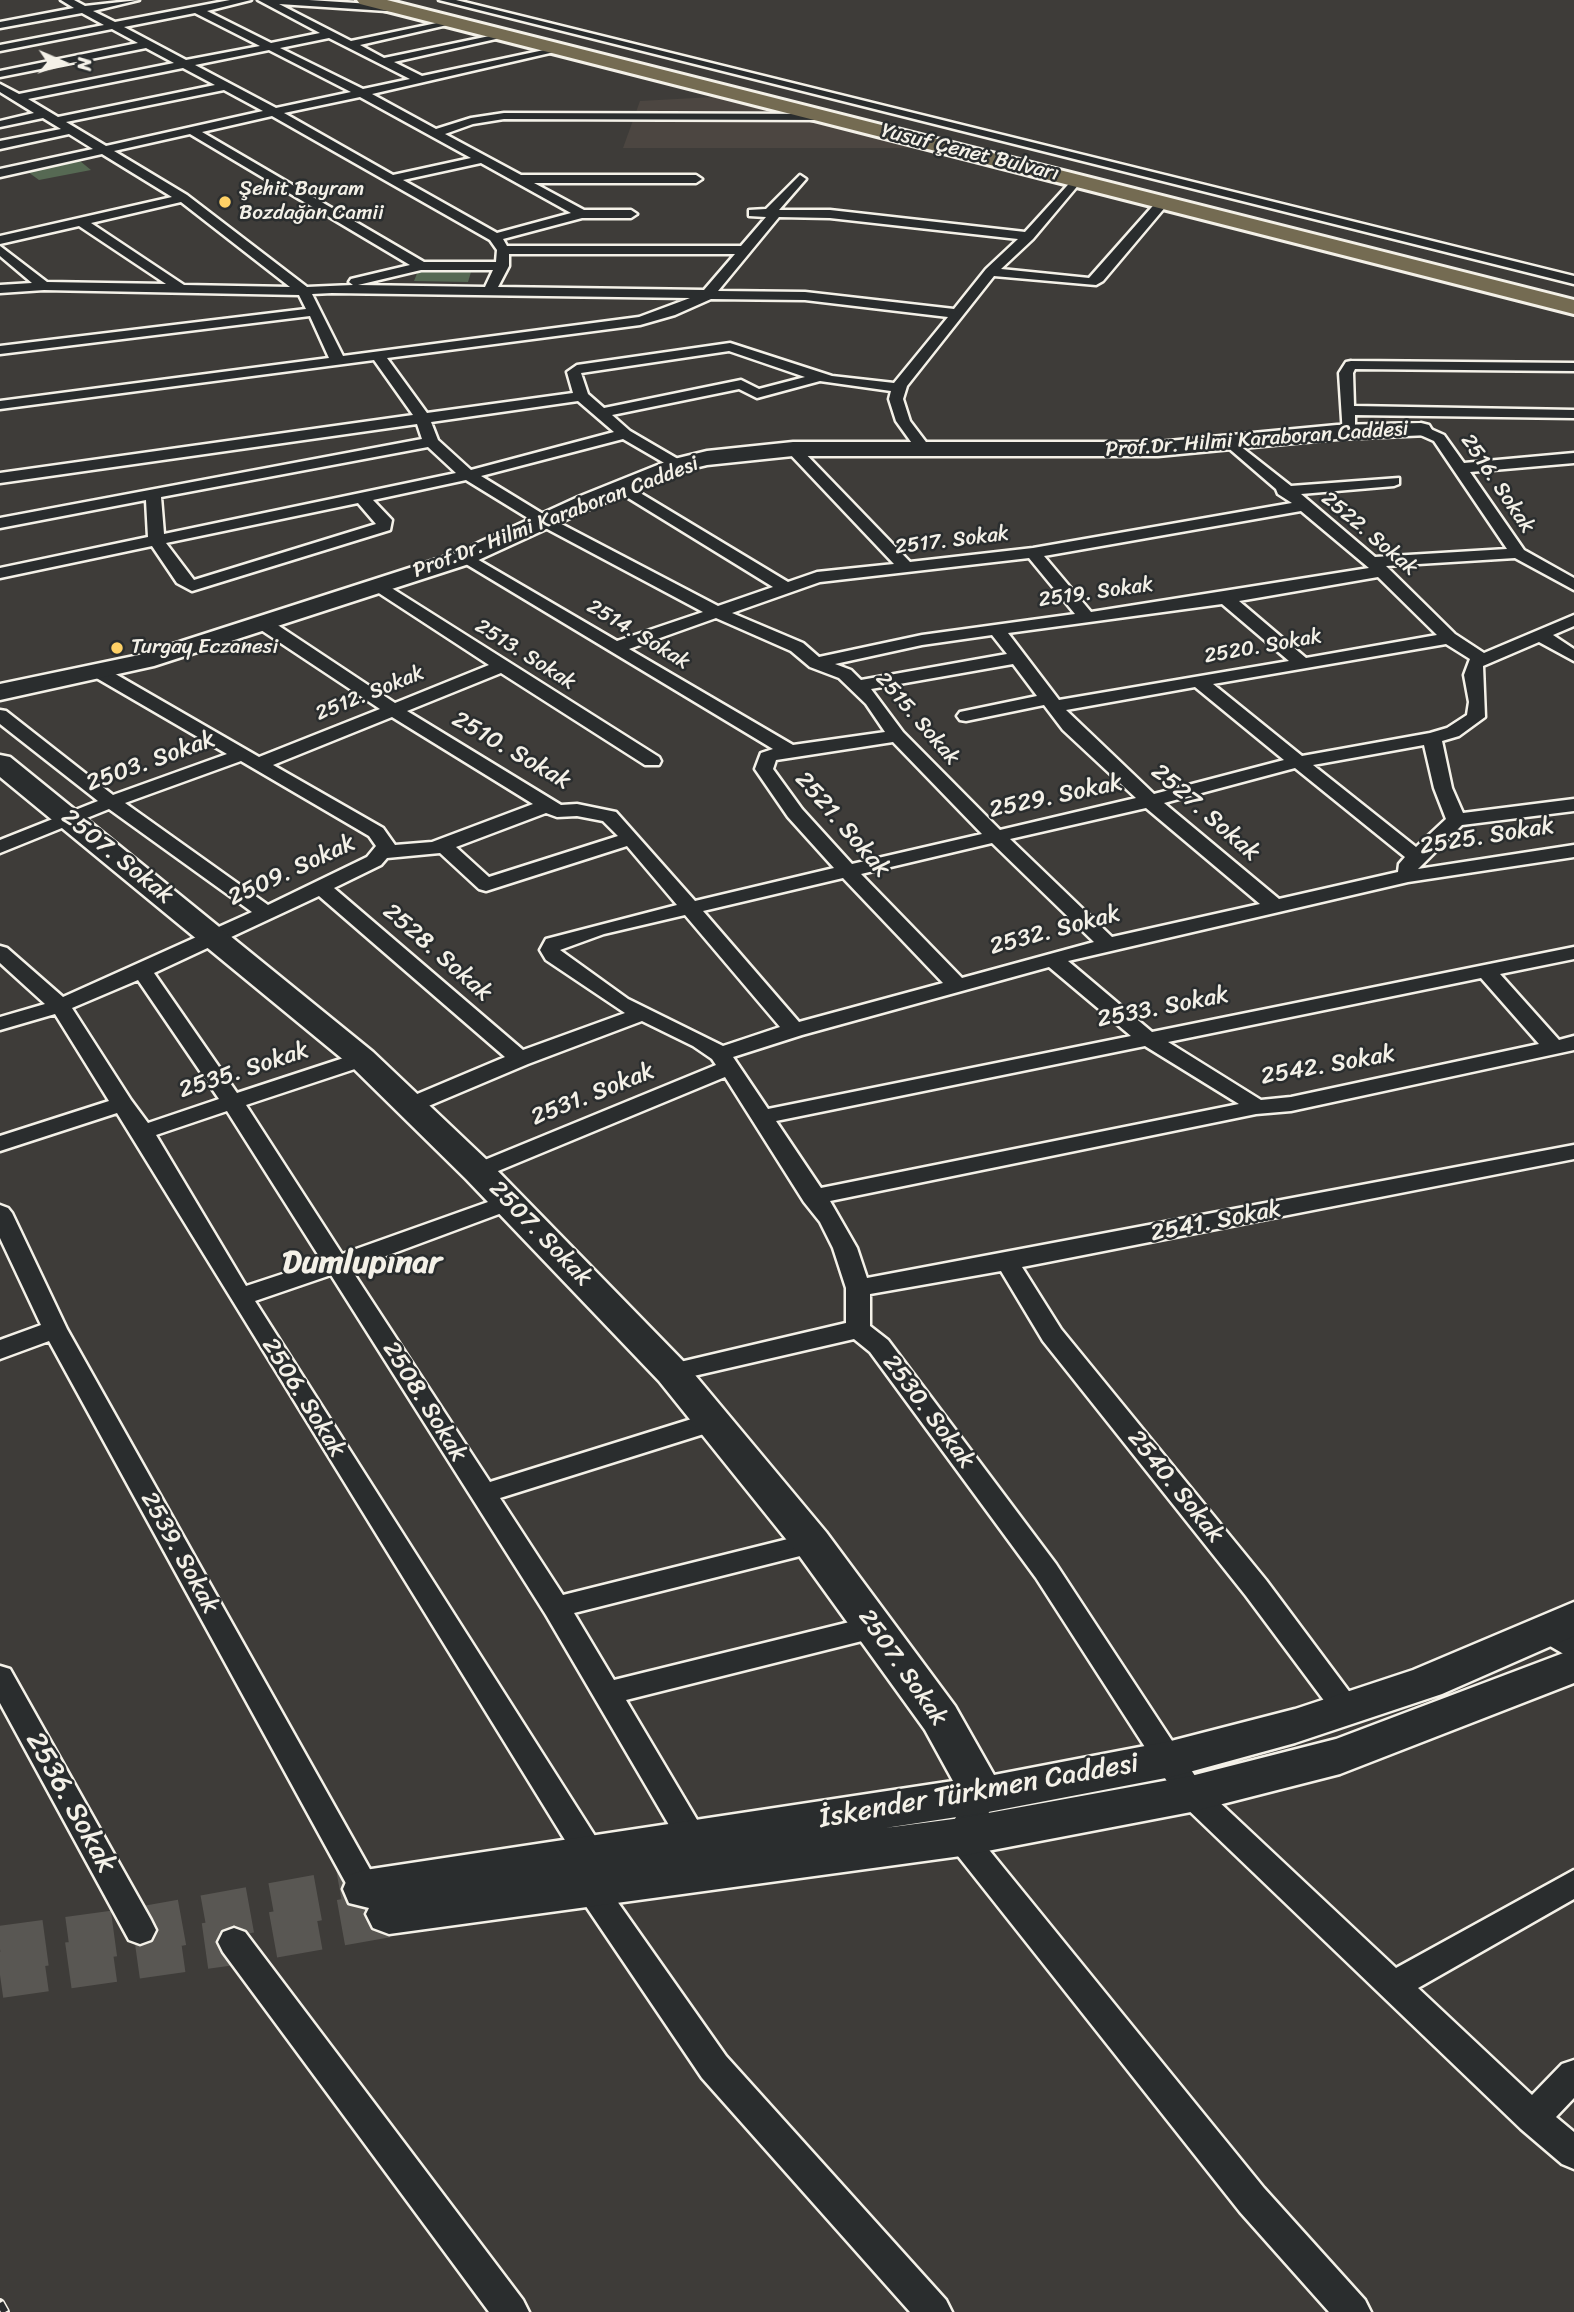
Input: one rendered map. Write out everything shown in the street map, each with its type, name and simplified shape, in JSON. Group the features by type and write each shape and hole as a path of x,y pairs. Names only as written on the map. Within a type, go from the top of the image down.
{"highway":[{"name":"Yusuf Çenet Bulvarı","path":"366,0 405,5 1574,292"},
{"name":"Yusuf Çenet Bulvarı","path":"405,5 451,23 1574,307"}],"street":[{"path":"66,0 394,178 495,237 503,250 502,266 490,290"},
{"path":"0,25 134,0"},
{"path":"0,48 246,0"},
{"path":"267,0 405,5"},
{"path":"267,0 418,79"},
{"path":"444,0 1574,280"},
{"path":"197,10 360,92 582,214"},
{"path":"352,44 451,23"},
{"path":"16,98 333,34"},
{"path":"384,61 504,36"},
{"path":"0,74 148,44"},
{"path":"2,170 558,50"},
{"path":"56,121 226,86"},
{"path":"0,87 183,198 304,292 338,361"},
{"path":"0,124 44,114"},
{"path":"436,134 471,121 512,116 829,117"},
{"path":"191,130 421,266"},
{"path":"0,145 71,131"},
{"path":"394,178 483,159"},
{"path":"518,179 696,179"},
{"path":"775,214 772,209 800,179"},
{"path":"924,450 903,421 896,399 900,388 991,272 1028,236 1076,180"},
{"path":"0,240 183,198"},
{"path":"991,272 1091,282 1098,278 1163,202"},
{"path":"495,237 582,214 631,214"},
{"path":"753,214 830,214 1028,236"},
{"path":"0,405 640,321 686,306 706,296 775,214"},
{"path":"80,221 183,290"},
{"path":"0,250 44,286"},
{"path":"503,250 745,250"},
{"path":"332,289 421,266 502,266"},
{"path":"0,289 44,286 304,292 332,289 490,290 842,299 958,314"},
{"path":"0,350 313,312"},
{"path":"678,465 625,434 581,396 575,372 577,369 730,347 820,377 856,385 900,388"},
{"path":"379,357 422,417 431,442 468,475 542,520"},
{"path":"1574,367 1350,365 1346,373 1348,421 1574,414"},
{"path":"603,413 741,384 757,394 820,377"},
{"path":"0,478 581,396"},
{"name":"Prof.Dr. Hilmi Karaboran Caddesi","path":"0,692 145,661 464,558 542,520 678,465 707,458 793,449 1158,449 1230,442 1348,421 1421,430"},
{"name":"2516. Sokak","path":"1421,430 1439,438 1518,553 1574,585"},
{"path":"0,573 468,475 625,434"},
{"path":"0,523 431,442"},
{"name":"2522. Sokak","path":"1230,442 1283,491 1377,566 1449,638 1480,658"},
{"path":"793,449 907,568"},
{"path":"1460,468 1574,458"},
{"path":"1283,491 1394,481"},
{"path":"622,488 787,589"},
{"path":"153,494 156,540 183,580 192,586 384,527 384,520 362,498"},
{"name":"2517. Sokak","path":"615,648 817,577 1033,553 1302,506"},
{"name":"2515. Sokak","path":"542,520 716,612 797,647 816,663 845,674 858,686 897,736 994,835 1108,944"},
{"path":"1033,553 1087,618"},
{"name":"2519. Sokak","path":"816,663 870,649 1226,598 1377,566 1518,553"},
{"name":"2514. Sokak","path":"464,558 790,751"},
{"name":"2513. Sokak","path":"376,586 652,761"},
{"path":"1226,598 1302,663"},
{"path":"1480,658 1574,620"},
{"name":"2510. Sokak","path":"264,624 391,709 557,811 577,810 609,816 631,838 794,1030"},
{"name":"2527. Sokak","path":"997,630 1049,703 1150,801 1274,905"},
{"path":"1540,635 1574,656"},
{"name":"2520. Sokak","path":"966,716 1199,682 1449,638"},
{"path":"858,686 1016,658"},
{"name":"2529. Sokak","path":"642,1014 553,956 550,950 553,943 573,935 845,870 1150,801 1297,762 1453,732 1476,717 1478,702 1473,667 1480,658"},
{"name":"2512. Sokak","path":"249,760 500,667"},
{"name":"2509. Sokak","path":"0,1024 60,1006 142,971 374,861 386,846 376,832 100,672"},
{"path":"1199,682 1416,856"},
{"path":"0,715 111,802 265,912"},
{"name":"2521. Sokak","path":"897,736 790,751 768,757 764,769 795,813 845,870 957,985"},
{"path":"1432,738 1443,789 1456,820"},
{"name":"2503. Sokak","path":"0,847 111,802 249,760"},
{"name":"2507. Sokak","path":"0,763 362,1059 510,1202 672,1372 812,1544 874,1627 940,1718 983,1795"},
{"path":"383,852 443,845 549,805"},
{"path":"1408,876 1409,864 1456,820 1574,805"},
{"path":"443,845 486,884 631,838"},
{"name":"2525. Sokak","path":"1408,876 1574,851"},
{"name":"2532. Sokak","path":"724,1061 794,1030 1108,944 1408,876"},
{"name":"2528. Sokak","path":"320,887 520,1059"},
{"name":"2506. Sokak","path":"0,952 60,1006 122,1104 143,1132 240,1297 590,1872 714,2067 934,2312"},
{"name":"2533. Sokak","path":"762,1117 1574,953"},
{"name":"2542. Sokak","path":"1052,960 1147,1038 1241,1094 1256,1107 1291,1104 1564,1045"},
{"path":"1485,970 1564,1045"},
{"name":"2508. Sokak","path":"142,971 233,1103 556,1607 694,1840"},
{"path":"411,1105 520,1059 642,1014 701,1041 724,1061 831,1221 845,1248 858,1288 859,1329 672,1372"},
{"name":"2535. Sokak","path":"143,1132 362,1059"},
{"name":"2531. Sokak","path":"478,1171 724,1061"},
{"path":"0,1144 122,1104"},
{"path":"813,1197 1256,1107"},
{"name":"2541. Sokak","path":"858,1288 1574,1152"},
{"path":"240,1297 510,1202"},
{"name":"2539. Sokak","path":"0,1213 55,1329 377,1902"},
{"name":"2540. Sokak","path":"1007,1261 1052,1335 1256,1588 1347,1710"},
{"path":"0,1350 55,1329"},
{"name":"2530. Sokak","path":"859,1329 879,1346 1038,1559 1181,1777 1392,1987 1574,2153"},
{"path":"482,1494 714,1421"},
{"path":"556,1607 812,1544"},
{"path":"606,1693 874,1627"},
{"name":"İskender Türkmen Caddesi","path":"377,1902 590,1872 961,1837 1181,1777 1347,1710 1565,1633"},
{"name":"İskender Türkmen Caddesi","path":"590,1872 694,1840 983,1795 1181,1777 1340,1756 1574,1666"},
{"name":"2536. Sokak","path":"0,1677 140,1930"},
{"path":"983,1795 961,1837 1252,2200 1353,2312"},
{"path":"1392,1987 1574,1883"},
{"path":"234,1942 510,2312"},
{"path":"1533,2118 1574,2075"}],"shaded area":[{"path":"732,96 911,144 912,148 623,148 640,101"}],"green space":[{"path":"80,161 91,170 39,180 28,172"},
{"path":"418,271 471,272 468,282 414,281"}],"tunnel":[{"path":"0,1949 140,1930 365,1889"},
{"path":"0,1975 234,1942 389,1914"}],"railway":[{"path":"0,2303 5,2312"}],"place":[{"name":"Şehit Bayram Bozdağan Camii","path":"225,202"},
{"name":"Turgay Eczanesi","path":"117,648"}],"district":[{"name":"Dumlupınar","path":"362,1264"}]}
